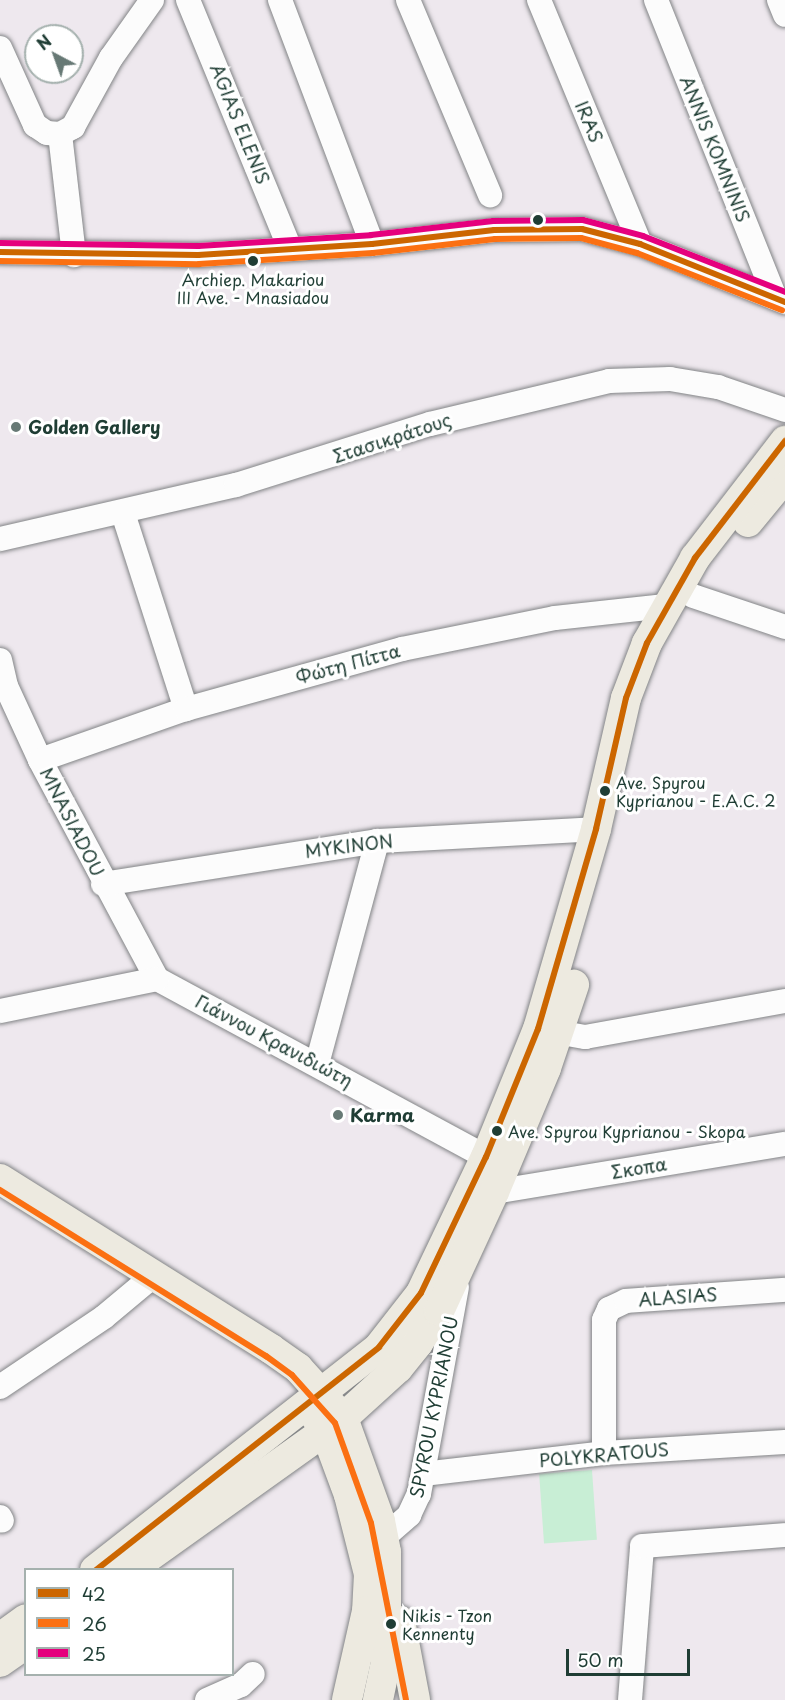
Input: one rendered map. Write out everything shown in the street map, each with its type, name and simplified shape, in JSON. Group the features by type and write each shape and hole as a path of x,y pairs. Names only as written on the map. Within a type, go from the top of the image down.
{"main road":[{"path":"96,1568 379,1347 421,1293 549,1032 634,673 665,606 695,558 785,441"},
{"path":"131,1568 334,1424 398,1368 439,1311 494,1192 549,1032 641,711 656,669 693,596 785,477"},
{"path":"0,1179 263,1365 315,1399 334,1424 371,1493 383,1538 388,1581 415,1700"},
{"path":"0,1200 147,1281"},
{"path":"334,1424 369,1574 367,1611 358,1660 347,1700"},
{"path":"264,1475 309,1466 325,1472 349,1495"},
{"path":"378,1700 386,1662 388,1581"},
{"path":"0,1638 24,1620"},
{"path":"0,1662 24,1645"},
{"path":"358,1660 369,1700"}],"street":[{"path":"0,48 35,125 47,133 60,134 73,127 111,58 152,0"},
{"name":"AGIAS ELENIS","path":"188,0 290,249"},
{"path":"280,0 372,244"},
{"path":"408,0 490,195"},
{"name":"IRAS","path":"539,0 638,238"},
{"path":"779,0 785,15"},
{"name":"ANNIS KOMNINIS","path":"664,2 780,300"},
{"path":"60,134 74,255"},
{"path":"0,252 74,255 290,249 372,244 494,230 560,228 638,238 780,300"},
{"name":"Στασικράτους","path":"0,539 123,513 299,467 430,424 609,381 670,379 708,385 748,395 785,410"},
{"path":"123,513 186,709"},
{"path":"693,596 785,627"},
{"name":"Φώτη Πίττα","path":"40,760 186,709 402,649 555,618 665,606"},
{"name":"MNASIADOU","path":"0,660 6,686 40,760 103,884 158,979"},
{"name":"MYKINON","path":"103,884 377,841 596,829"},
{"path":"317,1064 377,841"},
{"path":"0,1011 158,979"},
{"name":"Γιάννου Κρανιδιώτη","path":"158,979 486,1157"},
{"path":"549,1032 585,1037 785,1001"},
{"name":"Σκοπα","path":"494,1192 785,1144"},
{"name":"SPYROU KYPRIANOU","path":"383,1538 413,1509 423,1474 461,1264"},
{"path":"0,1387 95,1324 147,1281"},
{"name":"ALASIAS","path":"604,1453 604,1320 609,1309 626,1300 785,1290"},
{"name":"POLYKRATOUS","path":"423,1474 604,1453 785,1442"},
{"path":"630,1700 642,1546 785,1535"},
{"path":"207,1700 241,1685 253,1674"}],"green space":[{"path":"592,1470 597,1540 544,1544 539,1474"}],"transit line":[{"name":"25","path":"0,243 198,246 371,235 493,221 583,220 643,236 785,292"},
{"name":"42","path":"0,252 198,255 372,244 494,230 582,229 640,244 785,302"},
{"name":"26","path":"0,261 199,264 373,253 495,239 581,238 637,253 782,310"},
{"name":"42","path":"99,1568 379,1347 421,1293 486,1157 538,1029 596,829 626,698 647,643 695,558 785,441"},
{"name":"26","path":"0,1190 266,1356 292,1375 335,1423 371,1523 406,1700"}],"place":[{"name":"Archiep. Makariou III Ave. - Mnasiadou","path":"253,261"},
{"name":"Golden Gallery","path":"16,427"},
{"name":"Ave. Spyrou Kyprianou - E.A.C. 2","path":"605,791"},
{"name":"Karma","path":"338,1115"},
{"name":"Ave. Spyrou Kyprianou - Skopa","path":"497,1131"},
{"name":"Nikis - Tzon Kennenty","path":"391,1624"}]}
